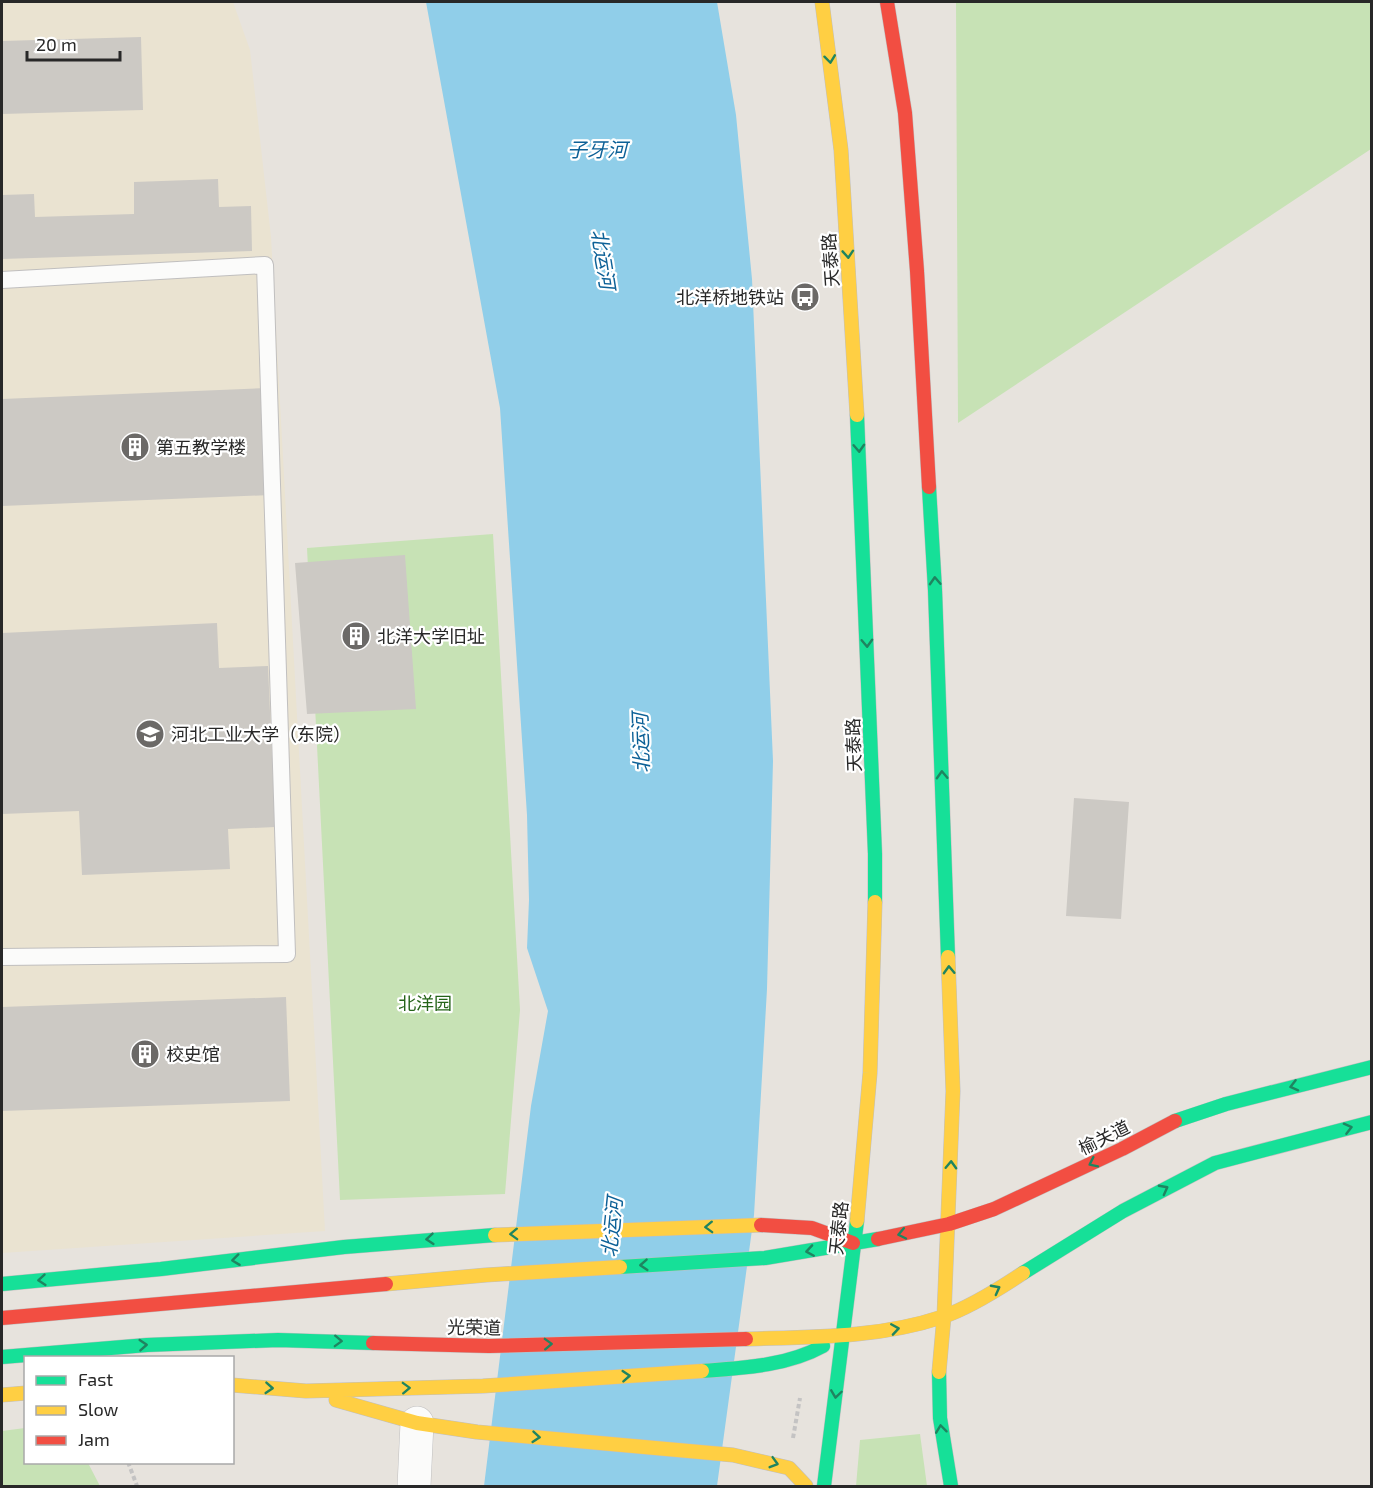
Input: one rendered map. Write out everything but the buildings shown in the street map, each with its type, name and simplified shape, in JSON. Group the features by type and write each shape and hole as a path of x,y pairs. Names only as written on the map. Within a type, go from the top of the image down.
{"main road":[{"name":"天泰路","path":"822,2 841,150 850,282 860,465 875,854 875,943 870,1073 855,1243 824,1486"},
{"path":"887,2 905,112 918,283 935,590 952,1070 949,1224 938,1380 940,1419 951,1486"},
{"name":"榆关道","path":"855,1243 949,1224 994,1209 1179,1119 1226,1104 1371,1067"},
{"path":"944,1316 1001,1287 1123,1211 1215,1163 1371,1122"},
{"path":"2,1284 161,1269 344,1246 488,1235 768,1225 803,1226 826,1230 855,1243"},
{"path":"2,1318 486,1275 765,1258 855,1243"},
{"name":"光荣道","path":"2,1357 147,1345 278,1340 489,1346 844,1336 903,1328 944,1316"},
{"path":"234,1385 306,1391 483,1386 750,1368 807,1355 844,1336"},
{"path":"306,1391 417,1423 477,1432 733,1455 789,1468 806,1486"},
{"path":"2,1395 24,1393"}],"street":[{"path":"414,1486 417,1423"}],"lane":[{"path":"2,280 265,265 287,954 2,957"}],"path":[{"path":"789,1468 807,1355"},
{"path":"129,1464 137,1486"}],"shaded area":[{"name":"河北工业大学（东院）","path":"2,2 233,2 250,50 271,237 325,1231 2,1253"}],"green space":[{"path":"956,2 1371,2 1371,149 958,423"},
{"name":"北洋园","path":"493,534 520,1010 505,1194 340,1200 307,548"},
{"path":"24,1428 24,1464 89,1464 100,1486 2,1486 2,1431"},
{"path":"920,1434 927,1486 856,1486 860,1440"}],"water":[{"name":"子牙河","path":"426,2 717,2 736,115 752,279 773,761 767,989 754,1215 717,1486 484,1486 531,1106 548,1011 527,948 529,900 527,815 500,408"}],"traffic: fast":[{"path":"857,415 875,902"},
{"path":"929,487 935,590 948,957"},
{"path":"1175,1121 1226,1104 1372,1067"},
{"path":"1023,1273 1123,1211 1215,1163 1372,1122"},
{"path":"824,1486 857,1221"},
{"path":"2,1284 161,1269 344,1247 495,1235"},
{"path":"620,1267 765,1258 878,1239"},
{"path":"2,1357 147,1345 278,1340 373,1343"},
{"path":"702,1371 780,1362 823,1346"},
{"path":"939,1372 940,1418 951,1486"}],"traffic: slow":[{"path":"822,2 841,150 857,415"},
{"path":"857,1221 870,1073 875,902"},
{"path":"939,1372 944,1316 953,1091 948,957"},
{"path":"495,1235 761,1225"},
{"path":"386,1284 620,1267"},
{"path":"746,1339 870,1333 918,1324 963,1309 1023,1273"},
{"path":"234,1385 306,1391 483,1386 702,1371"},
{"path":"2,1395 24,1393"},
{"path":"336,1400 417,1423 477,1432 733,1455 789,1468 806,1486"}],"traffic: jam":[{"path":"887,2 905,113 917,271 929,487"},
{"path":"878,1239 949,1224 994,1209 1122,1149 1175,1121"},
{"path":"761,1225 812,1228 853,1243"},
{"path":"2,1318 386,1284"},
{"path":"373,1343 489,1346 746,1339"}],"place":[{"name":"北洋桥地铁站","path":"805,297"},
{"name":"第五教学楼","path":"135,447"},
{"name":"北洋大学旧址","path":"356,636"},
{"name":"河北工业大学（东院）","path":"150,734"},
{"name":"校史馆","path":"145,1054"}],"water label":[{"name":"北运河","path":"604,259"},
{"name":"北运河","path":"640,743"},
{"name":"北运河","path":"611,1227"}]}
